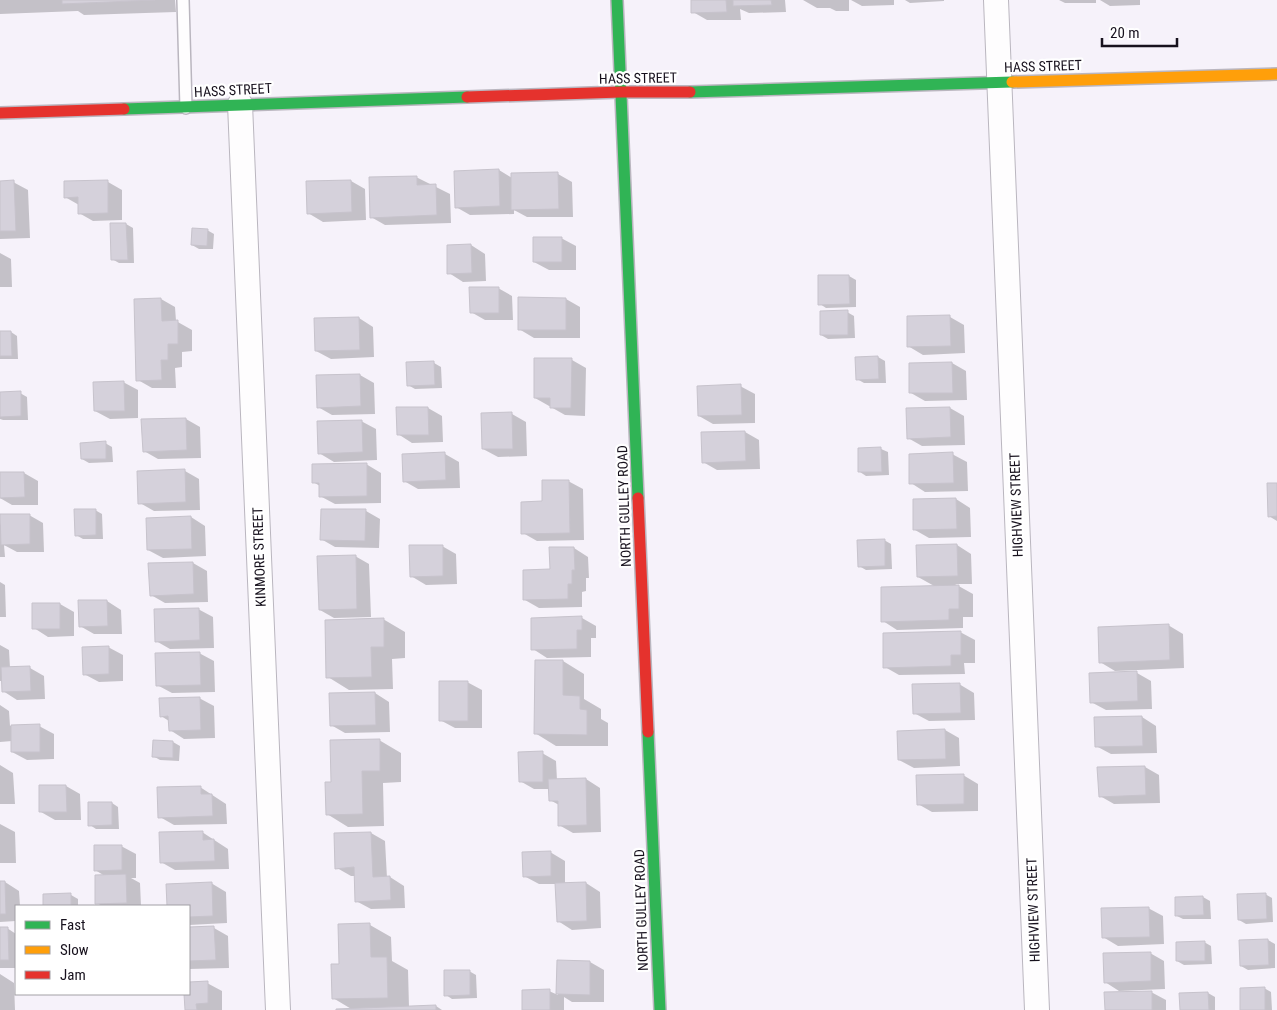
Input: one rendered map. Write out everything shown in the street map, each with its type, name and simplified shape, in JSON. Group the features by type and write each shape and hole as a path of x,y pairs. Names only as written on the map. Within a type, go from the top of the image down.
{"street":[{"name":"NORTH GULLEY ROAD","path":"617,0 660,1010"},
{"name":"HIGHVIEW STREET","path":"996,0 1037,1010"},
{"name":"HASS STREET","path":"0,113 622,92 664,93 1277,74"},
{"name":"KINMORE STREET","path":"240,104 278,1010"}],"lane":[{"path":"183,0 186,108"}],"building":[{"path":"62,0 155,0 62,4"},
{"path":"691,0 726,0 727,12 691,13"},
{"path":"733,0 771,0 772,5 733,6"},
{"path":"499,169 500,206 455,208 454,171"},
{"path":"558,172 559,209 511,210 511,173"},
{"path":"417,176 417,185 436,184 437,215 370,218 369,177"},
{"path":"14,180 16,231 0,231 0,181"},
{"path":"108,180 108,213 78,214 78,197 64,198 64,181"},
{"path":"351,180 352,212 307,214 306,181"},
{"path":"110,223 126,223 128,260 111,260"},
{"path":"192,228 208,229 207,246 191,245"},
{"path":"533,237 562,237 562,262 533,262"},
{"path":"471,244 472,273 447,274 447,245"},
{"path":"818,275 849,275 850,304 818,305"},
{"path":"469,287 499,287 499,313 470,313"},
{"path":"518,297 566,298 566,330 518,330"},
{"path":"161,298 162,321 178,320 178,344 168,344 168,360 161,360 162,380 136,381 134,299"},
{"path":"848,310 848,335 820,335 820,311"},
{"path":"950,315 951,346 907,347 907,316"},
{"path":"359,317 360,350 315,351 314,318"},
{"path":"0,331 11,331 12,356 0,356"},
{"path":"878,356 879,379 856,380 855,357"},
{"path":"534,358 572,358 571,408 550,408 550,398 534,398"},
{"path":"434,361 435,385 407,386 406,362"},
{"path":"952,362 953,393 909,393 909,363"},
{"path":"360,374 361,406 317,408 316,375"},
{"path":"124,381 125,411 94,411 93,382"},
{"path":"741,384 742,415 698,416 697,386"},
{"path":"21,391 21,416 0,417 0,392"},
{"path":"396,407 428,407 429,435 397,435"},
{"path":"950,407 951,437 907,439 906,408"},
{"path":"512,412 513,449 482,449 481,413"},
{"path":"186,418 187,450 143,452 141,419"},
{"path":"362,420 363,452 318,454 317,421"},
{"path":"745,431 746,461 702,463 701,432"},
{"path":"106,441 106,459 81,459 80,443"},
{"path":"881,447 882,472 858,472 858,448"},
{"path":"445,452 446,480 403,482 402,454"},
{"path":"953,452 954,483 909,484 909,454"},
{"path":"367,463 367,496 319,497 319,483 312,483 312,464"},
{"path":"185,469 186,502 138,504 137,471"},
{"path":"0,472 24,472 25,497 0,498"},
{"path":"542,480 569,480 570,533 521,534 521,502 542,501"},
{"path":"1267,483 1277,483 1277,516 1268,517"},
{"path":"956,498 957,529 913,530 913,499"},
{"path":"74,509 96,509 96,535 75,536"},
{"path":"321,509 366,509 365,541 320,540"},
{"path":"0,514 30,514 30,544 1,545"},
{"path":"191,516 192,549 147,550 146,518"},
{"path":"885,539 885,566 858,567 857,540"},
{"path":"957,544 958,576 917,577 916,545"},
{"path":"409,545 443,545 443,576 410,577"},
{"path":"549,547 574,547 575,570 572,570 572,584 568,584 568,599 523,600 523,570 550,569"},
{"path":"356,555 357,609 319,610 317,556"},
{"path":"193,562 194,594 150,596 148,563"},
{"path":"959,585 959,609 949,609 949,620 881,622 881,587"},
{"path":"78,600 107,600 108,626 79,627"},
{"path":"32,603 60,603 60,629 32,629"},
{"path":"199,608 200,640 155,642 154,609"},
{"path":"582,616 582,630 577,630 577,649 531,650 531,618"},
{"path":"384,618 384,647 371,647 372,677 326,678 325,620"},
{"path":"1169,624 1170,660 1099,663 1098,627"},
{"path":"961,631 961,655 951,655 951,666 883,668 883,633"},
{"path":"109,646 109,674 83,675 82,647"},
{"path":"200,652 201,685 156,686 155,653"},
{"path":"535,660 563,660 563,695 580,696 580,709 587,710 587,735 534,734"},
{"path":"30,666 31,691 2,692 1,667"},
{"path":"1137,671 1138,701 1090,703 1089,673"},
{"path":"439,681 468,681 468,721 439,721"},
{"path":"960,683 961,713 913,714 912,684"},
{"path":"375,692 376,725 330,726 329,693"},
{"path":"200,697 201,730 169,731 168,716 160,717 159,698"},
{"path":"1142,716 1143,746 1095,747 1094,717"},
{"path":"40,724 40,752 11,752 11,725"},
{"path":"945,729 946,759 898,760 897,731"},
{"path":"380,739 380,771 362,771 363,814 326,815 325,782 331,782 330,740"},
{"path":"153,740 173,741 173,758 152,757"},
{"path":"543,751 543,782 519,782 518,752"},
{"path":"1145,766 1146,795 1099,797 1097,767"},
{"path":"964,774 964,804 917,805 916,775"},
{"path":"586,778 587,825 558,826 558,801 549,801 548,779"},
{"path":"39,785 66,785 67,812 39,812"},
{"path":"201,786 201,794 212,794 213,816 158,818 157,787"},
{"path":"88,802 112,802 112,825 88,826"},
{"path":"203,831 203,840 214,839 215,861 160,863 159,832"},
{"path":"371,832 373,877 390,876 391,900 355,902 354,867 335,869 334,833"},
{"path":"94,845 122,845 122,870 94,871"},
{"path":"551,851 551,876 523,877 522,852"},
{"path":"126,874 127,903 95,904 95,875"},
{"path":"0,881 5,881 6,914 0,914"},
{"path":"212,882 213,916 190,917 190,905 167,905 166,884"},
{"path":"586,882 587,921 557,922 555,883"},
{"path":"71,893 71,905 43,905 43,894"},
{"path":"1266,893 1267,919 1238,920 1237,894"},
{"path":"1203,896 1204,915 1175,916 1175,897"},
{"path":"1149,907 1150,937 1102,938 1101,908"},
{"path":"370,923 371,957 387,957 388,998 332,999 331,964 339,964 338,924"},
{"path":"214,926 216,960 190,961 190,927"},
{"path":"0,927 8,927 9,960 0,960"},
{"path":"1268,939 1269,965 1240,966 1239,940"},
{"path":"1205,941 1205,961 1176,961 1176,942"},
{"path":"1151,952 1151,981 1104,983 1103,953"},
{"path":"557,960 590,961 590,995 556,994"},
{"path":"444,970 470,970 470,995 444,996"},
{"path":"208,981 208,1003 196,1004 197,1010 185,1010 184,995 190,995 190,982"},
{"path":"1265,987 1265,1010 1240,1010 1240,988"},
{"path":"550,989 550,1010 522,1010 522,990"},
{"path":"1152,991 1152,1010 1105,1010 1104,992"},
{"path":"1208,992 1209,1010 1180,1010 1179,993"},
{"path":"436,1005 436,1010 336,1010 336,1009"}],"traffic: fast":[{"path":"617,0 638,498"},
{"path":"690,92 1012,82"},
{"path":"124,109 467,97"},
{"path":"648,732 660,1010"}],"traffic: slow":[{"path":"1012,82 1277,74"}],"traffic: jam":[{"path":"467,97 621,92 690,92"},
{"path":"0,113 124,109"},
{"path":"638,498 648,732"}]}
